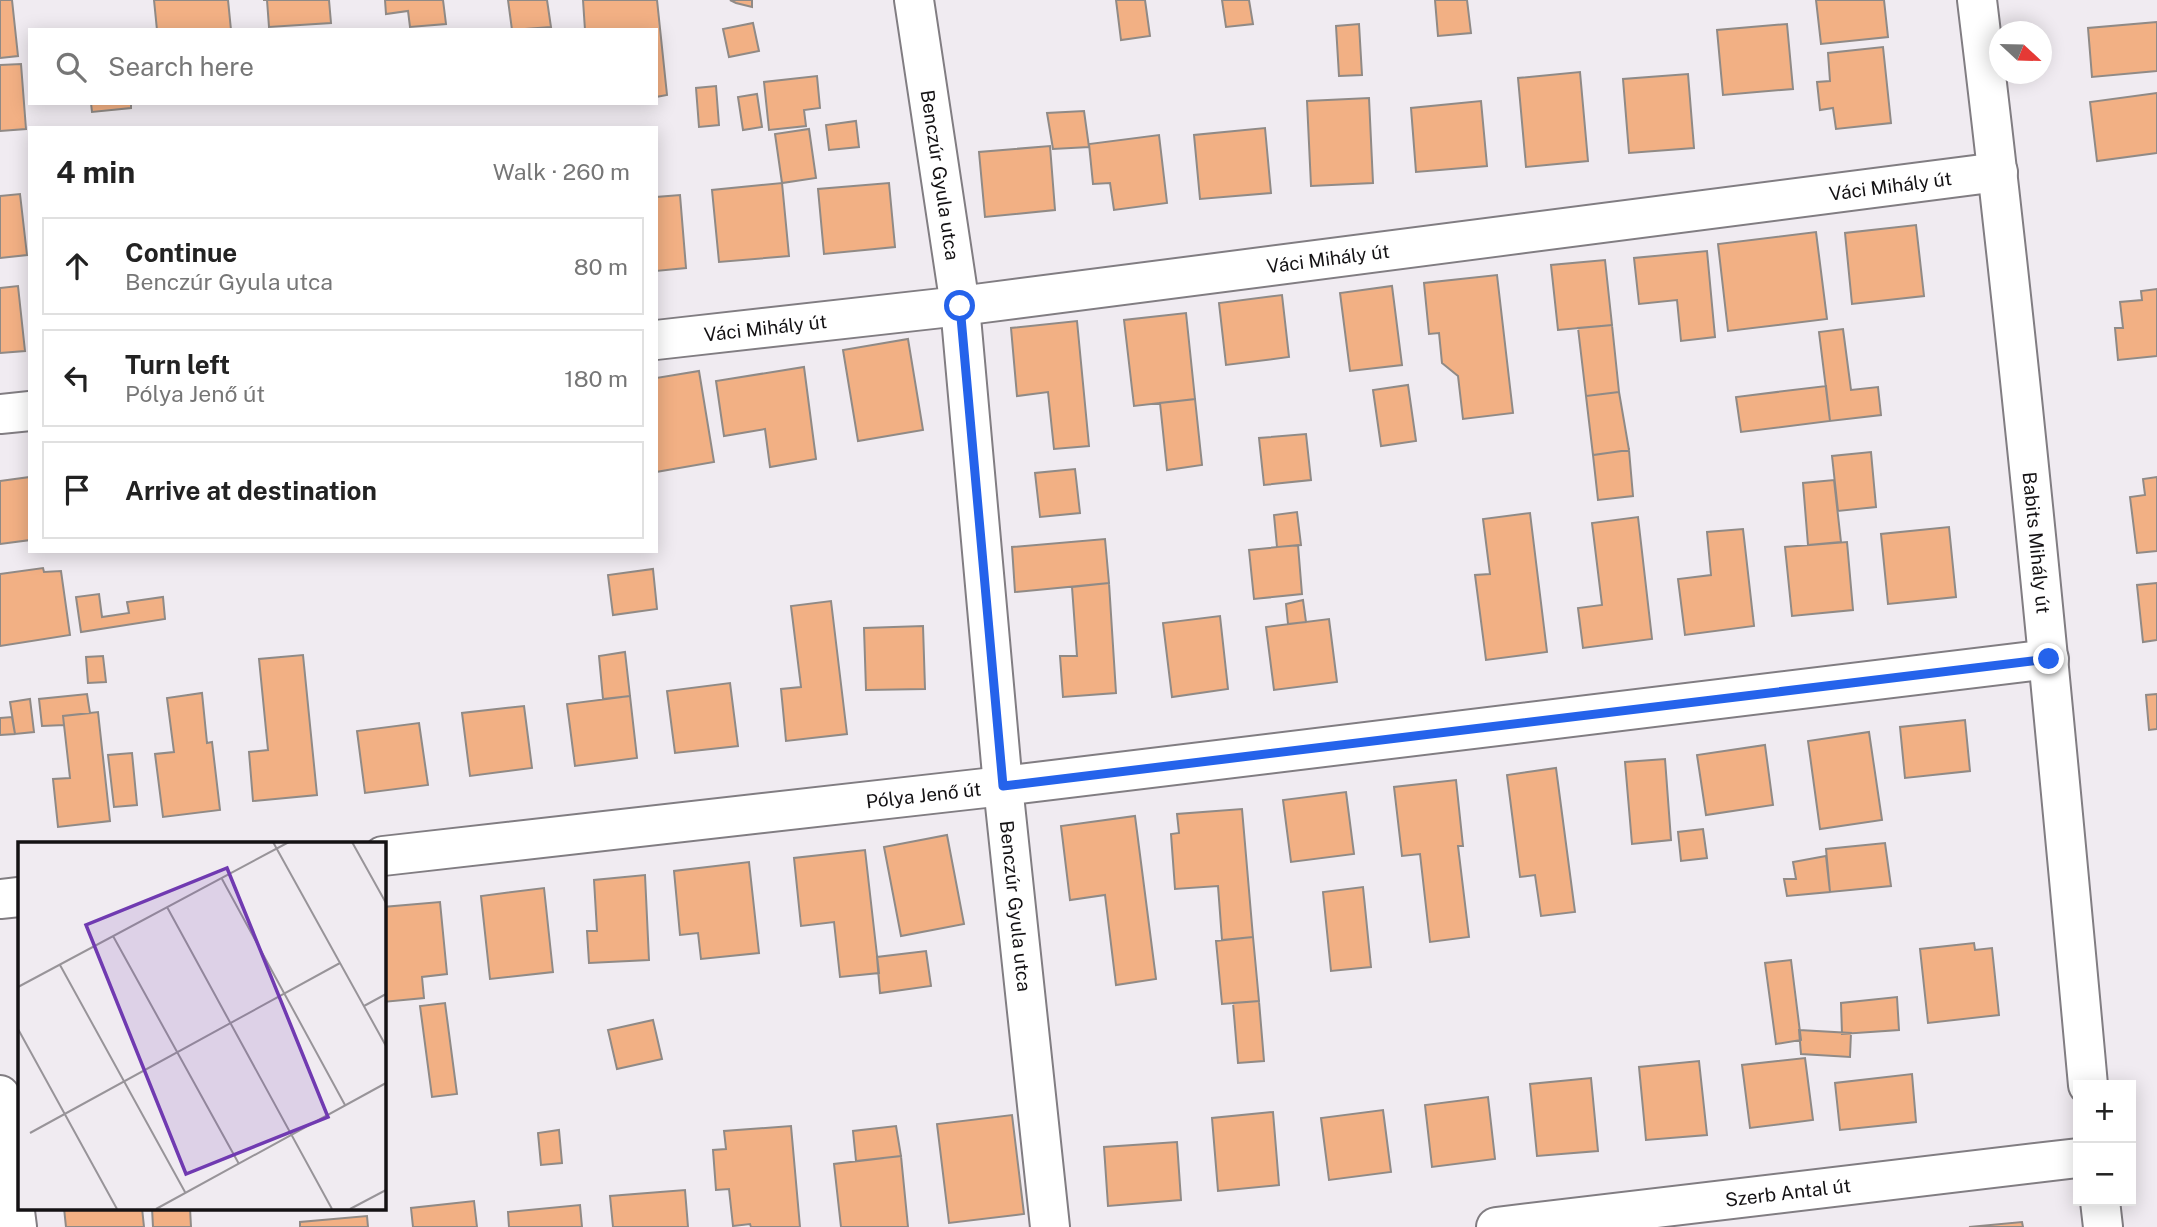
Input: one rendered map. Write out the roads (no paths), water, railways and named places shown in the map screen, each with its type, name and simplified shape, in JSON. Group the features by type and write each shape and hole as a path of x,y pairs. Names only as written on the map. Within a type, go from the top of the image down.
{"street":[{"name":"Benczúr Gyula utca","path":"914,0 960,306 1003,786 1050,1227"},
{"name":"Babits Mihály út","path":"1977,0 1998,172 2049,659 2088,1080"},
{"name":"Váci Mihály út","path":"658,340 960,306 1998,172"},
{"path":"0,414 28,411"},
{"name":"Pólya Jenő út","path":"385,856 1003,786 2049,659"},
{"path":"0,899 18,897"},
{"path":"0,1095 17,1227"},
{"name":"Szerb Antal út","path":"1496,1227 2073,1159"},
{"path":"2101,1206 2103,1227"}]}
